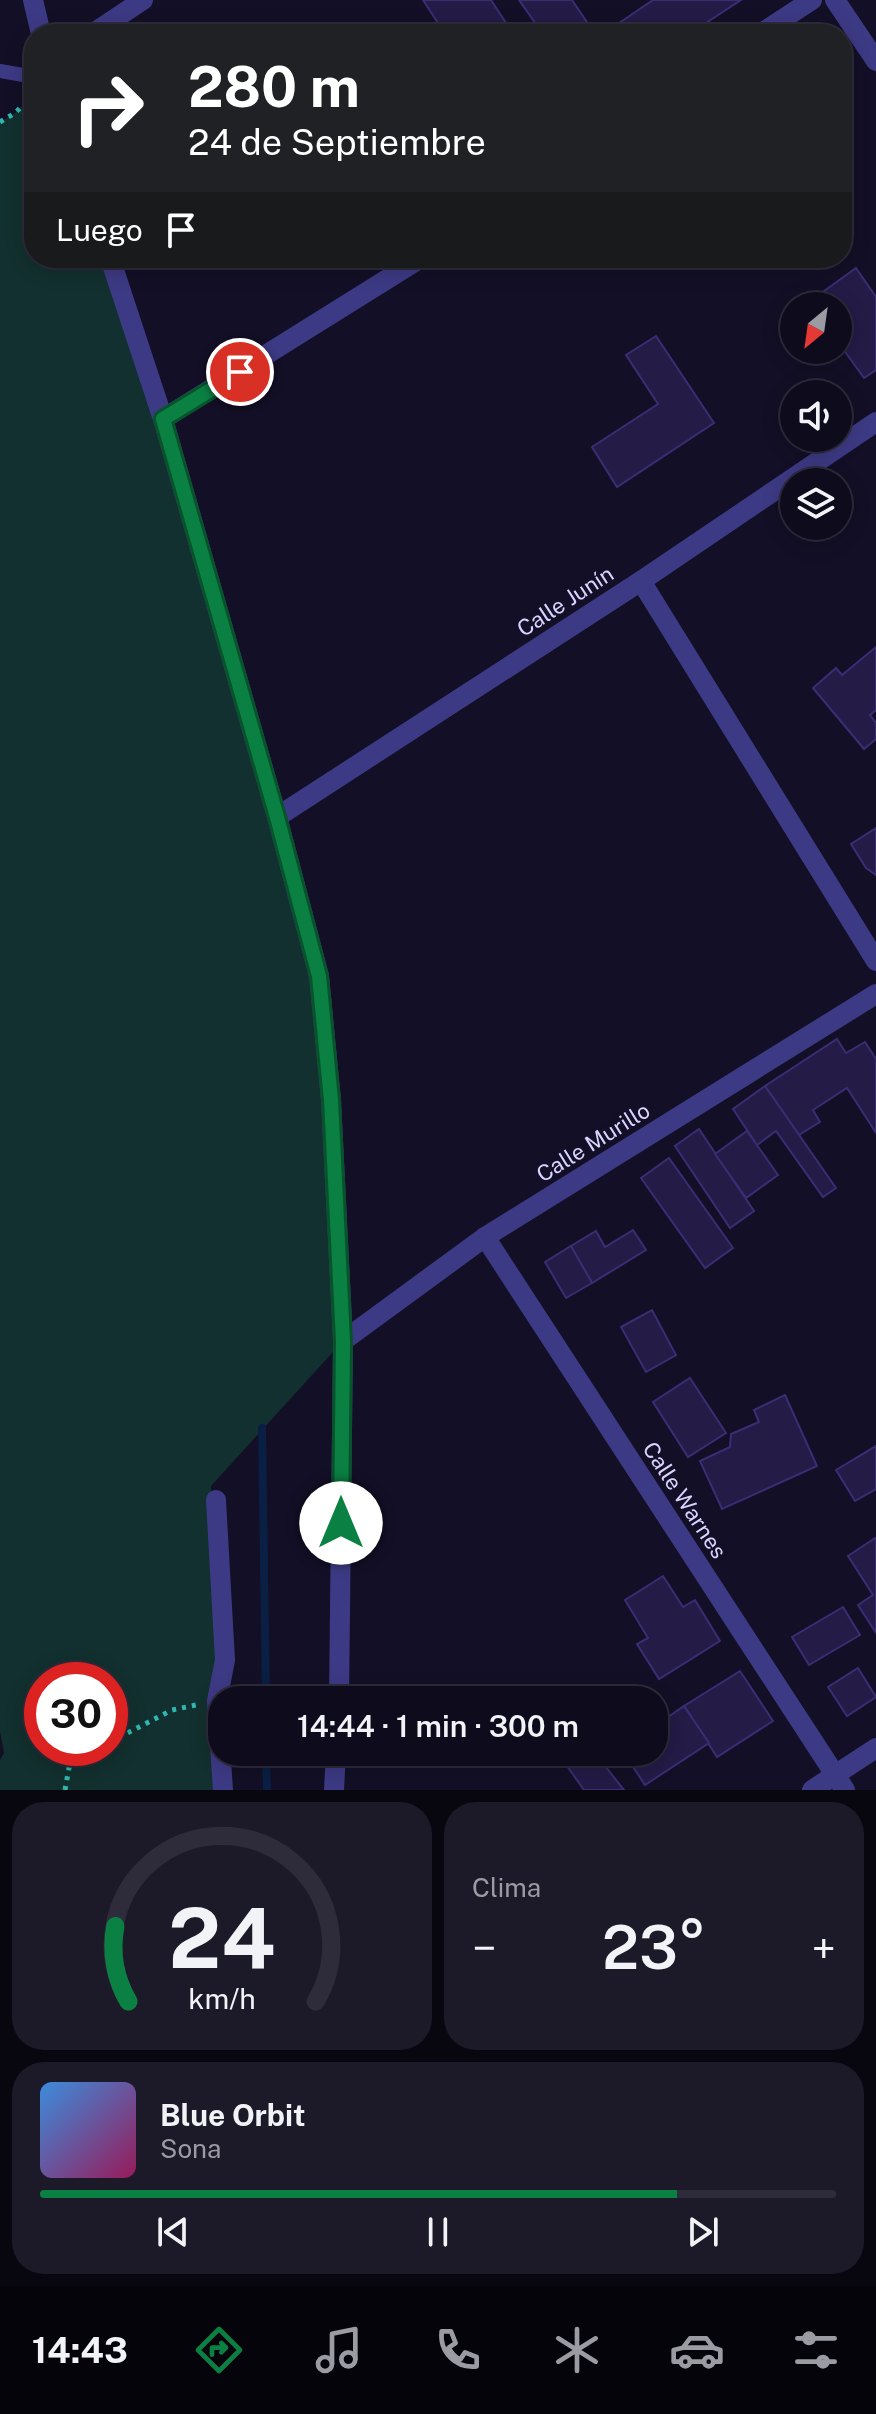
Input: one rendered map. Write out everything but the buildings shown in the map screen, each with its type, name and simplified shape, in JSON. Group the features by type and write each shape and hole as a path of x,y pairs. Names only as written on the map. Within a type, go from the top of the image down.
{"street":[{"path":"33,0 39,24"},
{"path":"107,24 143,0"},
{"path":"775,24 812,0"},
{"path":"835,0 851,24"},
{"path":"852,25 876,61"},
{"path":"113,268 163,419 277,817 319,976 331,1100 343,1341 339,1686"},
{"path":"163,419 405,268"},
{"name":"Calle Junín","path":"277,817 641,581 876,422"},
{"path":"641,581 876,961"},
{"name":"Calle Murillo","path":"343,1341 485,1237 876,994"},
{"name":"Calle Warnes","path":"485,1237 840,1782"},
{"path":"216,1500 225,1660 220,1686"},
{"path":"812,1790 840,1782 876,1748"},
{"path":"221,1766 223,1790"},
{"path":"334,1790 335,1766"}],"lane":[{"path":"0,71 24,75"}],"path":[{"path":"0,122 24,104"},
{"path":"128,1733 172,1710 208,1703"},
{"path":"65,1790 69,1766"}],"green space":[{"path":"24,104 24,268 113,268 319,976 343,1341 211,1486 225,1660 225,1686 208,1686 208,1766 223,1766 223,1790 0,1790 0,1760 4,1753 0,1731 0,122"}],"waterway":[{"path":"262,1428 266,1686"},
{"path":"266,1766 267,1790"}],"route":[{"path":"240,372 163,419 277,817 319,976 331,1100 343,1341 341,1523"}]}
